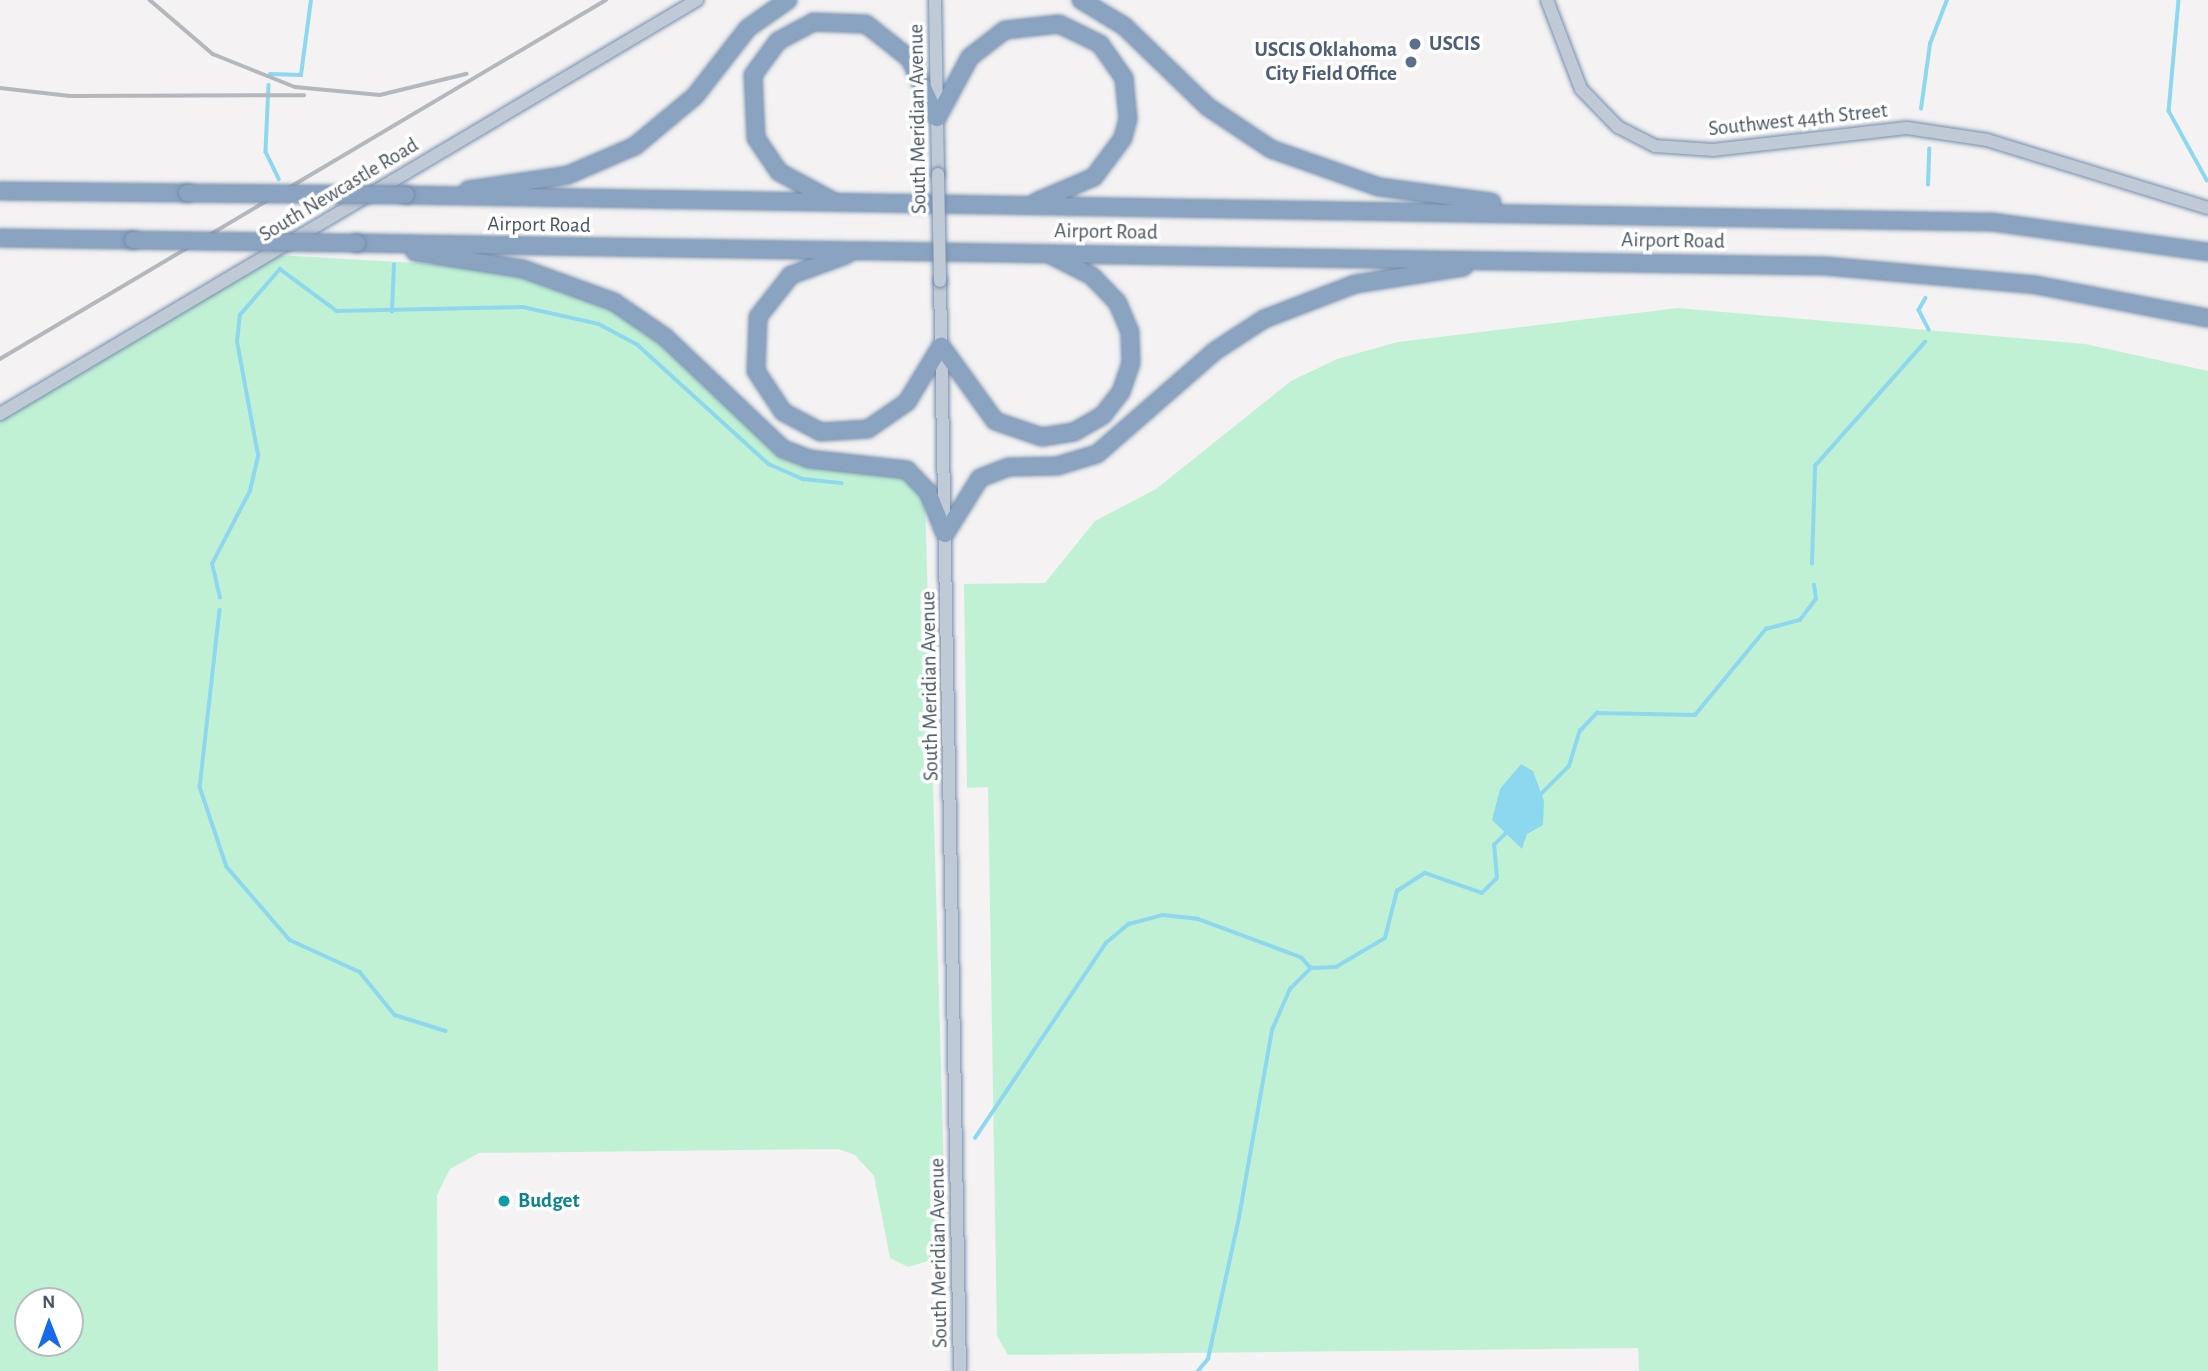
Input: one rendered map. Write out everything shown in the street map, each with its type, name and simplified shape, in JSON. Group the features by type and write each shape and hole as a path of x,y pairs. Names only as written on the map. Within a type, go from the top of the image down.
{"highway":[{"path":"444,195 547,180 635,146 695,96 748,28 788,0"},
{"path":"1082,0 1124,26 1238,130 1303,165 1439,198 1616,213"},
{"path":"839,204 779,172 756,138 753,75 778,41 822,20 866,24 910,59 937,118"},
{"path":"937,118 970,57 1005,30 1059,24 1100,44 1124,78 1129,110 1123,138 1094,177 1024,206"},
{"name":"Airport Road","path":"0,191 1616,213 1992,222 2208,252"},
{"name":"Airport Road","path":"0,238 1518,260 1898,270 2036,285 2208,318"},
{"path":"357,243 523,269 595,293 665,337 783,449 824,462 907,470 928,492 946,534"},
{"path":"862,250 797,272 767,300 753,353 771,401 821,432 868,429 907,402 941,346 981,408 1010,430 1059,435 1103,415 1121,392 1131,363 1125,316 1092,276 1047,253"},
{"path":"946,534 980,478 1008,467 1057,466 1097,454 1215,351 1292,305 1389,277 1518,260"}],"street":[{"name":"South Newcastle Road","path":"0,414 697,0"},
{"name":"South Meridian Avenue","path":"935,0 960,1371"},
{"name":"Southwest 44th Street","path":"1547,0 1581,89 1618,127 1655,146 1713,150 1907,128 1987,140 2208,208"}],"green space":[{"path":"277,255 487,267 587,295 642,327 782,455 903,474 925,501 944,1174 937,1248 928,1261 908,1267 890,1258 874,1176 855,1155 838,1149 479,1153 450,1169 437,1195 438,1371 0,1371 0,419"},
{"path":"1678,308 2085,344 2208,371 2208,1371 1639,1371 1638,1348 1008,1355 997,1336 988,787 967,788 964,584 1045,583 1095,521 1156,489 1291,381 1337,359 1398,342"}],"water":[{"path":"1521,764 1533,771 1544,801 1543,825 1527,834 1522,849 1492,820 1500,789"}],"waterway":[{"path":"270,74 301,75 311,0"},
{"path":"1921,109 1930,44 1947,0"},
{"path":"2179,0 2169,111 2207,180"},
{"path":"269,85 266,152 279,179"},
{"path":"1928,185 1929,149"},
{"path":"392,312 394,265"},
{"path":"220,598 212,564 250,491 258,455 237,342 240,315 280,269 337,311 523,307 599,324 638,345 769,464 803,479 842,483"},
{"path":"1926,298 1919,310 1929,330"},
{"path":"1812,564 1815,466 1925,342"},
{"path":"1539,796 1569,766 1580,731 1597,713 1695,715 1766,629 1800,620 1816,599 1814,585"},
{"path":"220,610 200,787 227,867 290,940 360,972 395,1015 446,1031"},
{"path":"1198,1371 1208,1359 1238,1223 1272,1030 1290,989 1311,968 1336,967 1385,938 1397,891 1425,873 1482,893 1497,878 1494,845 1506,833"},
{"path":"975,1138 1106,943 1129,924 1162,915 1198,919 1301,957 1311,968"}],"railway":[{"path":"150,0 213,54 295,87 380,95 466,74"},
{"path":"0,359 606,0"},
{"path":"0,88 70,96 304,95"}],"place":[{"name":"USCIS","path":"1415,44"},
{"name":"USCIS Oklahoma City Field Office","path":"1411,62"},
{"name":"Budget","path":"504,1201"}]}
